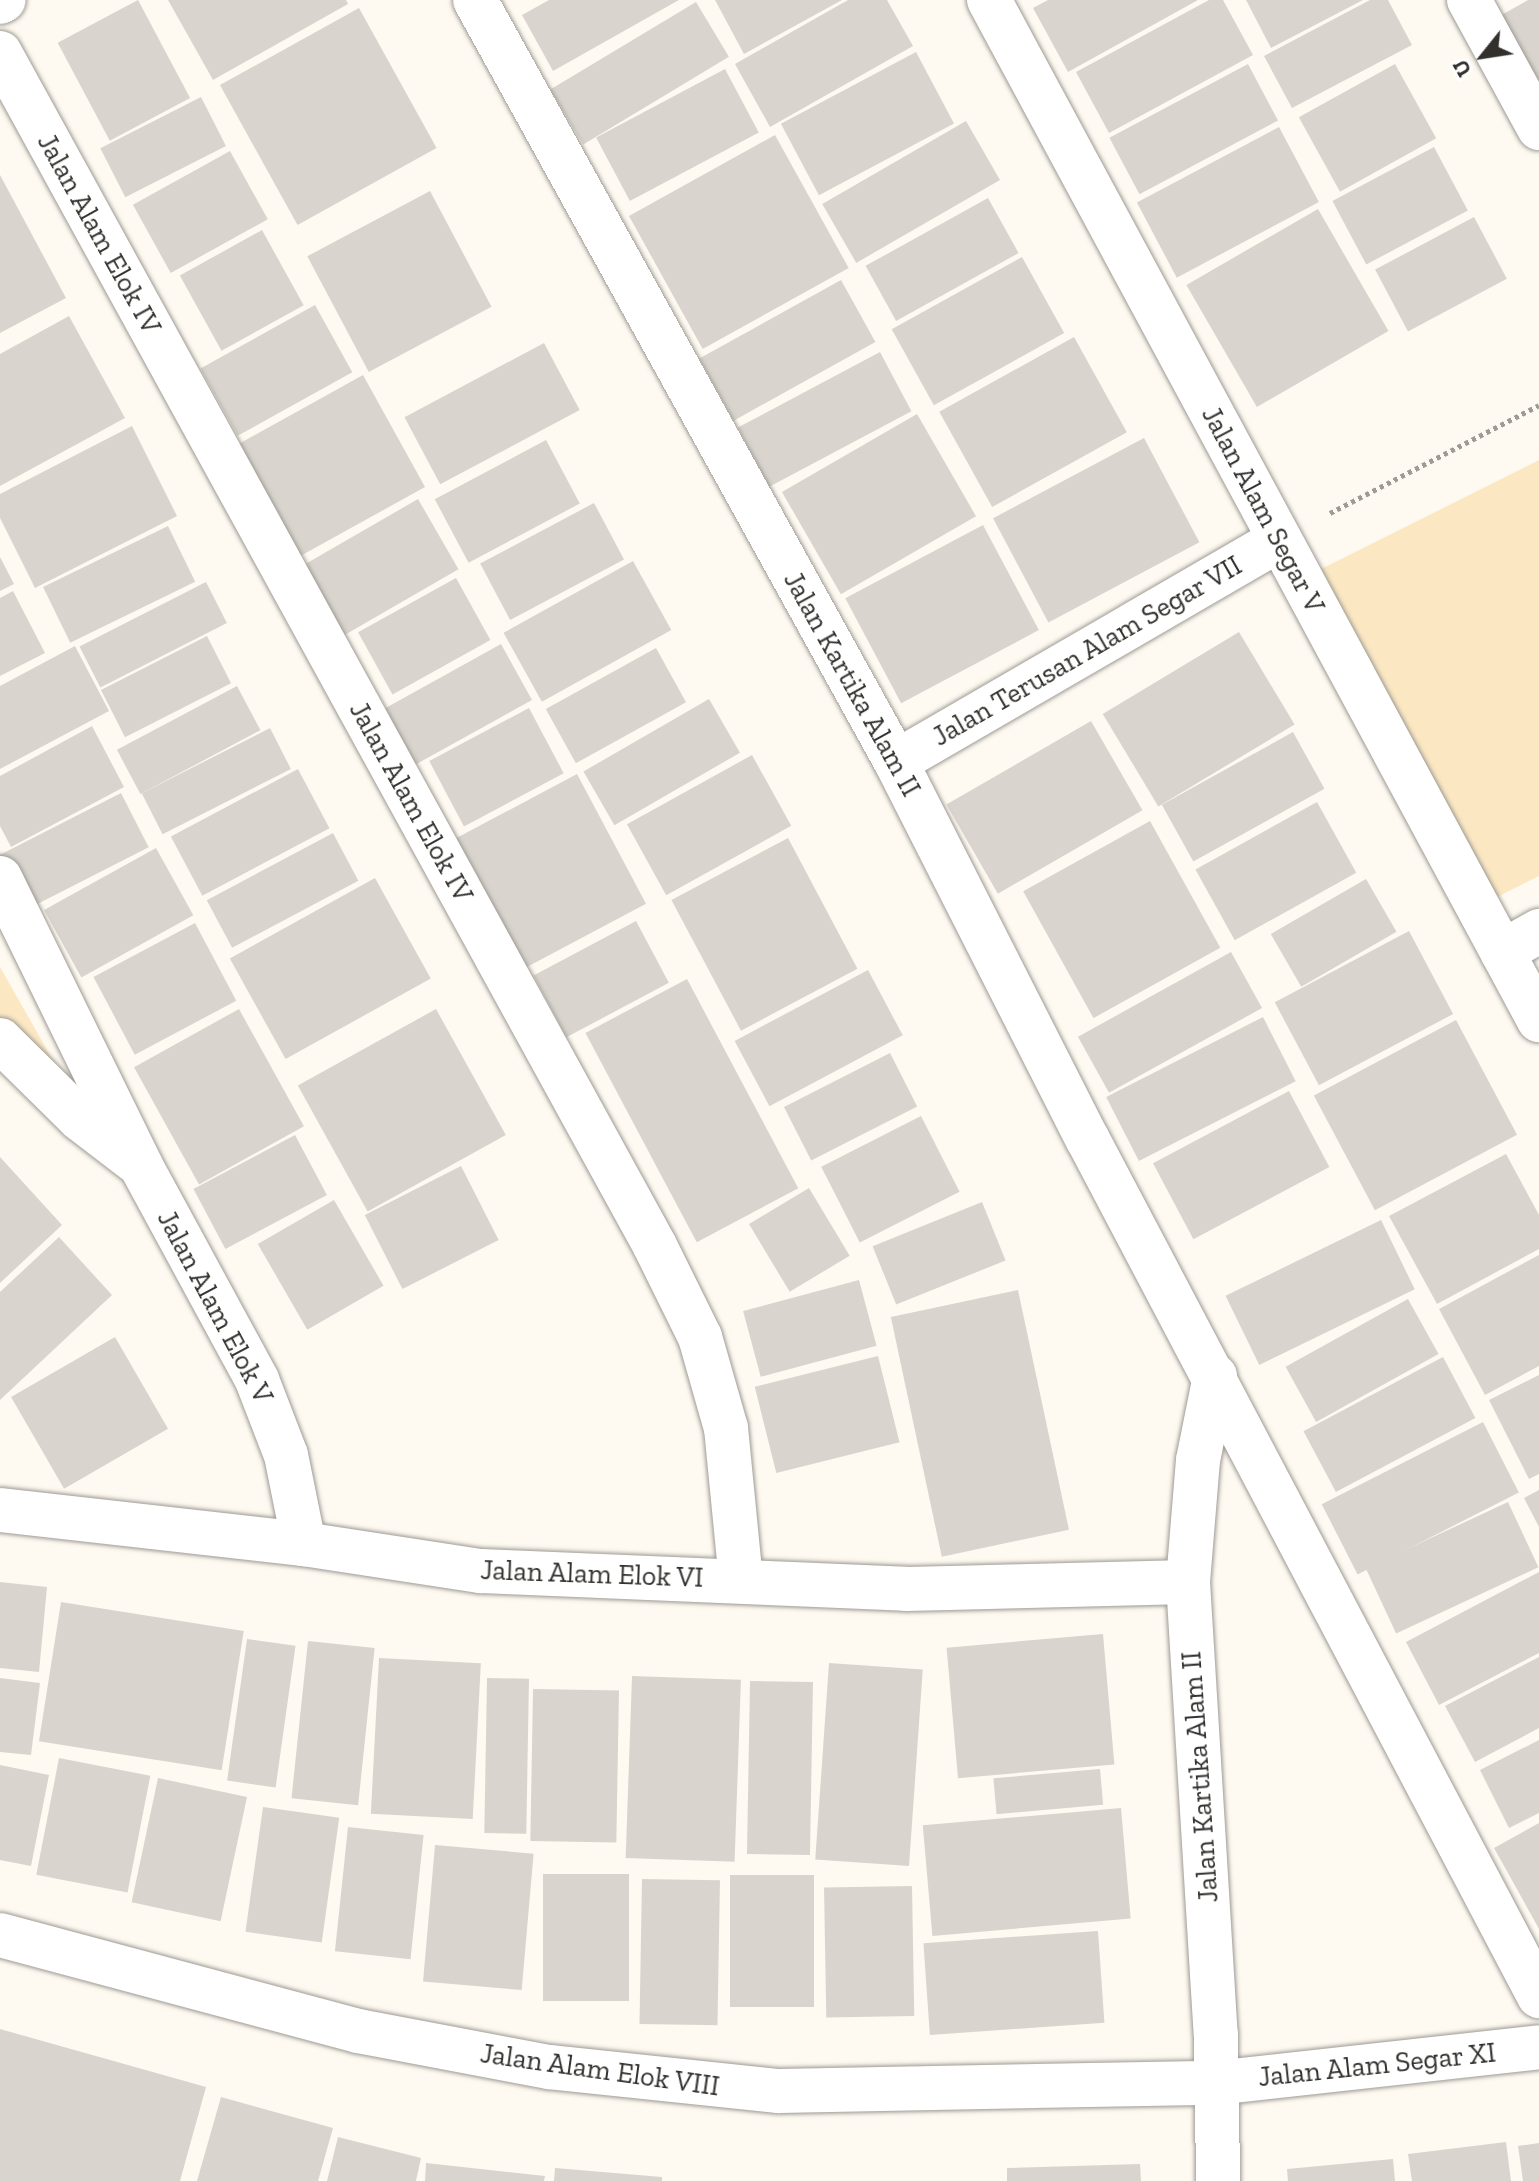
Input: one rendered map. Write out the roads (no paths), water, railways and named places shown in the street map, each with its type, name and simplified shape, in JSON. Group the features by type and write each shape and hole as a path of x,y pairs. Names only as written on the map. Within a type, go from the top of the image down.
{"street":[{"name":"Jalan Kartika Alam II","path":"475,0 896,762 1087,1138 1539,1996"},
{"name":"Jalan Alam Segar V","path":"989,0 1279,540 1520,941 1539,1020"},
{"path":"1469,0 1539,128"},
{"name":"Jalan Alam Elok IV","path":"0,53 655,1246 700,1337 726,1428 741,1580"},
{"name":"Jalan Terusan Alam Segar VII","path":"896,762 1279,540"},
{"name":"Jalan Alam Elok V","path":"0,878 141,1166 257,1380 286,1455 304,1544"},
{"name":"Jalan Alam Elok V","path":"0,1040 80,1119 141,1166"},
{"name":"Jalan Kartika Alam II","path":"1215,1376 1198,1460 1188,1582 1218,2181"},
{"name":"Jalan Alam Elok VI","path":"0,1510 304,1544 481,1571 906,1589 1188,1582"},
{"name":"Jalan Alam Elok VIII","path":"0,1935 358,2031 549,2067 662,2082 779,2091 1215,2083"},
{"name":"Jalan Alam Segar XI","path":"1215,2083 1539,2047"}]}
